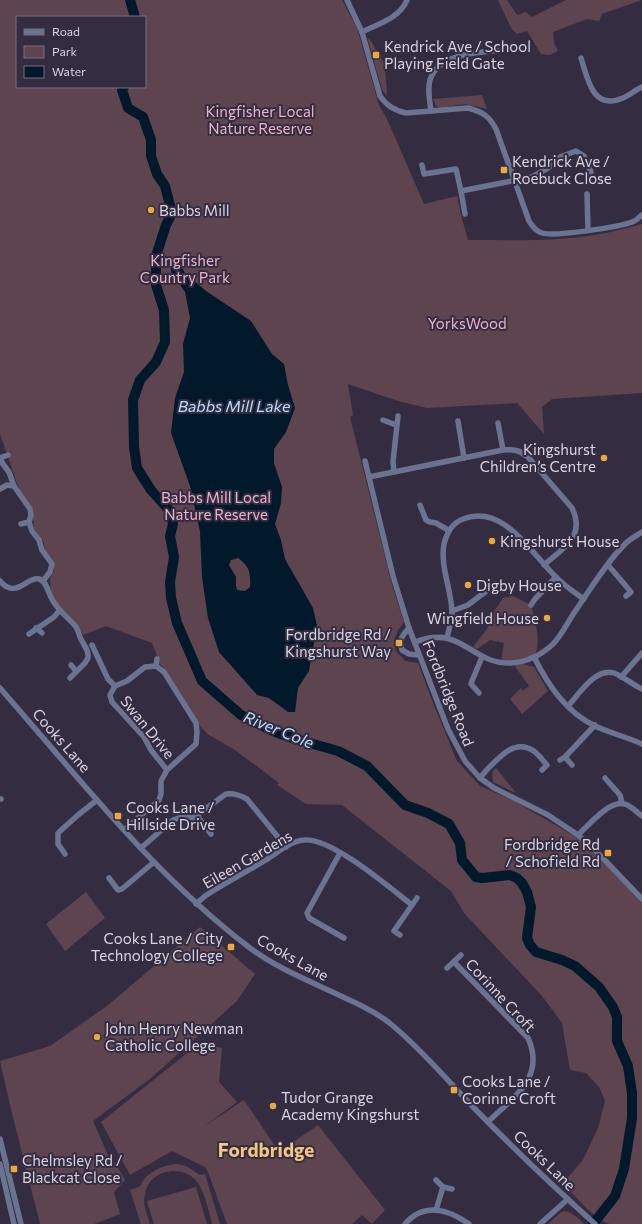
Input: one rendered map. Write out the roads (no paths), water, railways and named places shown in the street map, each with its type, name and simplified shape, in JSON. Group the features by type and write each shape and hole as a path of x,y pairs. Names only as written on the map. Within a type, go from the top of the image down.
{"street":[{"path":"347,0 362,32 380,96 386,104 398,111 406,113 468,108 477,110 490,118 496,129 529,221 534,228 541,233 550,235 620,226 634,222 642,215"},
{"path":"362,32 397,14 405,5 406,0"},
{"path":"431,111 430,81 441,66 446,62 468,53 503,50"},
{"path":"581,58 590,87 597,97 605,101 612,101 623,97 642,87"},
{"path":"461,191 532,176 548,168 560,157 576,151 584,156 591,172"},
{"path":"422,165 424,174 456,169 465,214"},
{"path":"587,194 588,230"},
{"path":"394,472 393,462 398,416"},
{"path":"383,420 396,425"},
{"path":"458,421 464,458"},
{"path":"498,424 503,450"},
{"path":"369,478 503,450 512,449 522,452 572,508 577,518 577,529 573,540 544,565"},
{"path":"8,455 0,458 9,472 14,486 30,509 32,531 39,540 42,550 52,564 50,572 43,581"},
{"name":"Fordbridge Road","path":"365,461 393,576 414,642 455,742 465,761 480,778 494,788 548,815 578,835 595,850 642,899"},
{"path":"0,489 7,484 14,486"},
{"path":"420,505 426,520 436,522 448,530"},
{"path":"447,638 452,611 444,559 444,545 448,530 458,521 468,517 490,517 503,523 516,534 556,577 584,599"},
{"path":"21,524 30,522"},
{"path":"414,642 431,637 456,640 482,657 501,662 511,663 534,657 553,644 608,565 625,544 642,532"},
{"path":"608,565 631,592 626,596"},
{"path":"531,605 556,577"},
{"path":"0,581 7,587 13,588 22,586 35,579 43,581"},
{"path":"43,581 52,601 59,611 77,629 82,642 87,647 88,658 70,678"},
{"path":"452,611 468,606 489,589"},
{"path":"29,634 54,617 59,611"},
{"path":"36,628 42,633"},
{"path":"410,628 402,635 400,642 402,650 409,654 419,655"},
{"path":"92,645 108,679 115,686"},
{"path":"620,677 642,653"},
{"path":"479,693 472,684 472,681 482,657"},
{"path":"534,657 543,676 558,696 568,706 595,725 642,744"},
{"path":"156,666 157,659"},
{"path":"71,665 76,671"},
{"name":"Swan Drive","path":"124,830 158,800 161,794 161,781 167,770 196,744 197,727 164,672 156,666 145,667 127,681 115,686 110,694 112,702 144,737 151,750 167,770"},
{"path":"568,706 596,676 601,673 610,672 642,689"},
{"name":"Cooks Lane","path":"0,688 124,830 196,904 264,958 286,970 368,1008 388,1022 406,1038 488,1122 596,1224"},
{"path":"572,765 563,758 595,725"},
{"path":"480,778 486,770 509,750 517,747 534,750 547,766 542,770"},
{"path":"605,778 620,795 622,803"},
{"path":"141,848 174,820 182,817 193,818 197,816 226,794 241,795 247,799 286,847"},
{"path":"65,854 58,844 58,833 97,800"},
{"path":"578,835 610,806 622,803 629,806 642,816"},
{"path":"197,816 211,834"},
{"name":"Eileen Gardens","path":"196,904 206,896 286,847 302,840 309,840 316,841 351,859 412,905"},
{"path":"340,853 307,913 309,918 344,938"},
{"path":"109,878 118,890 122,889 154,862"},
{"path":"400,934 394,931 417,898"},
{"name":"Corinne Croft","path":"447,968 461,955"},
{"name":"Corinne Croft","path":"454,962 528,1038 532,1047 534,1057 532,1073 524,1088 488,1122"},
{"path":"0,1139 21,1224"},
{"path":"0,1164 14,1224"},
{"path":"436,1180 443,1187 452,1189"},
{"path":"436,1210 443,1187"},
{"path":"540,1224 568,1199"},
{"path":"405,1224 410,1217 418,1212 426,1210 448,1212 456,1215 469,1224"}],"water":[{"name":"Babbs Mill Lake","path":"171,264 181,266 185,273 206,291 251,321 272,354 284,364 288,385 295,408 286,432 274,449 274,463 282,487 281,503 275,524 281,540 285,559 313,608 317,626 309,671 298,688 295,712 288,712 269,698 257,695 219,652 208,618 202,577 200,532 190,486 171,433 175,398 184,372 183,344 190,318 185,292 171,272","holes":["238,558 247,567 250,577 250,587 245,591 237,590 236,577 229,565 231,560"]}],"waterway":[{"name":"River Cole","path":"130,0 135,16"},
{"name":"River Cole","path":"123,88 122,90 128,108 143,117 151,140 151,156 157,174 165,186 172,213 166,225 156,256 156,285 164,310 165,342 156,362 140,380 133,400 134,447 137,468 151,490 171,512 173,524 170,536 174,557 170,582 171,598 177,623 202,681 241,715 273,731 338,751 367,766 405,805 428,813 449,824 460,843 462,860 476,877 482,878 510,875 517,878 527,892 531,907 527,938 530,945 536,952 562,960 575,966 599,987 613,1007 617,1017 617,1041 628,1066 632,1093 632,1118 624,1169 615,1196 593,1224"}],"place":[{"name":"Kendrick Ave / School Playing Field Gate","path":"376,55"},
{"name":"Kendrick Ave / Roebuck Close","path":"504,170"},
{"name":"Babbs Mill","path":"151,210"},
{"name":"Kingshurst Children’s Centre","path":"604,458"},
{"name":"Kingshurst House","path":"492,541"},
{"name":"Digby House","path":"468,585"},
{"name":"Wingfield House","path":"547,618"},
{"name":"Fordbridge Rd / Kingshurst Way","path":"399,643"},
{"name":"Cooks Lane / Hillside Drive","path":"118,816"},
{"name":"Fordbridge Rd / Schofield Rd","path":"608,853"},
{"name":"Cooks Lane / City Technology College","path":"231,947"},
{"name":"John Henry Newman Catholic College","path":"97,1037"},
{"name":"Cooks Lane / Corinne Croft","path":"454,1090"},
{"name":"Tudor Grange Academy Kingshurst","path":"273,1106"},
{"name":"Chelmsley Rd / Blackcat Close","path":"14,1169"}],"district":[{"name":"Fordbridge","path":"266,1149"}],"park label":[{"name":"Kingfisher Local Nature Reserve","path":"260,120"},
{"name":"Kingfisher Country Park","path":"185,268"},
{"name":"YorksWood","path":"467,323"},
{"name":"Babbs Mill Local Nature Reserve","path":"216,506"}]}
